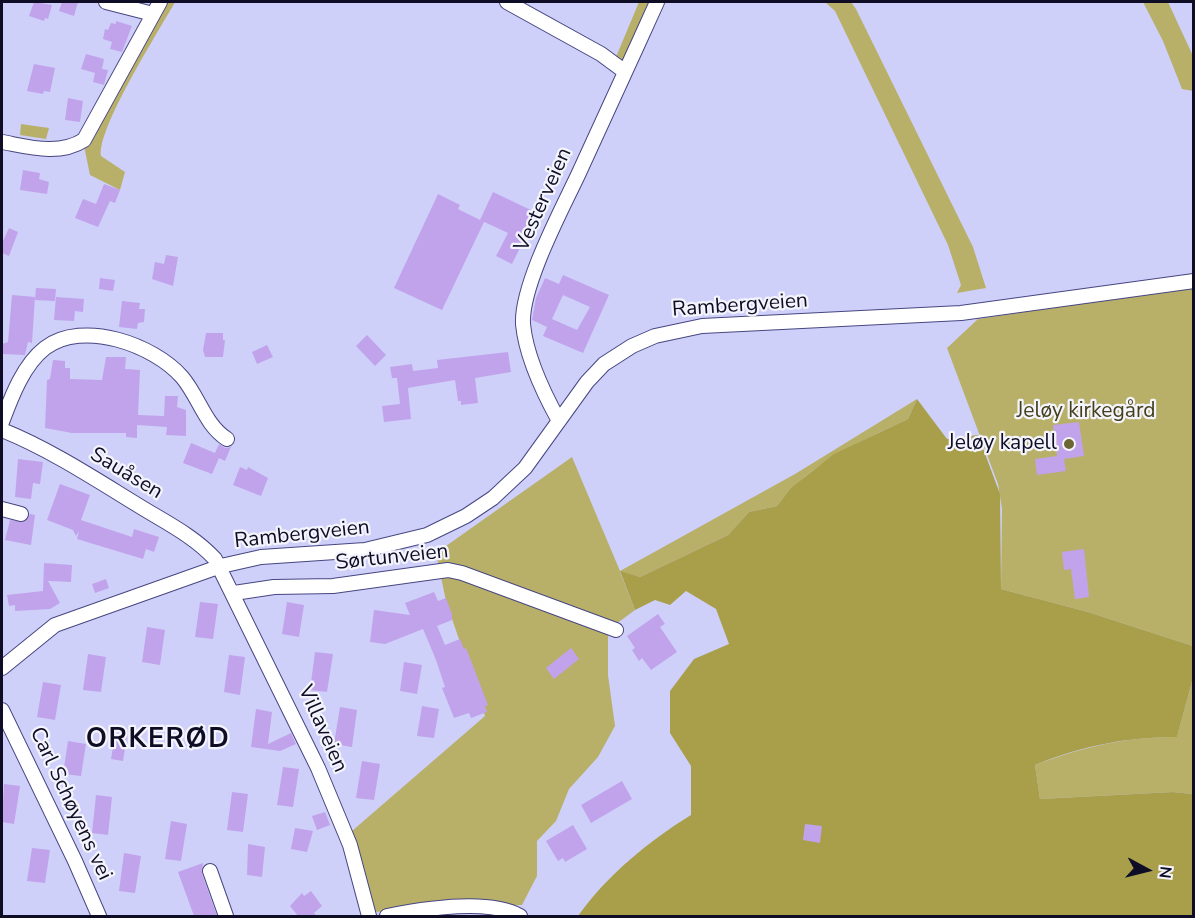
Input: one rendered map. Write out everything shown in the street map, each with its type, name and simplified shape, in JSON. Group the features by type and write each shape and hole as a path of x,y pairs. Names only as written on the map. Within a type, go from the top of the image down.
{"street":[{"path":"2,142 52,149 70,147 84,140 157,8 106,2"},
{"path":"507,2 601,54 624,71"},
{"name":"Vesterveien","path":"559,421 532,365 523,324 524,310 531,284 554,227 657,2"},
{"name":"Rambergveien","path":"2,668 55,625 220,566 261,557 365,550 428,535 466,516 504,488 535,457 587,382 604,364 632,346 677,329 960,313 1194,281"},
{"path":"2,422 30,365 45,348 72,338 113,338 144,349 173,368 188,385 212,426 227,439"},
{"name":"Sauåsen","path":"2,430 44,449 190,537 203,546 220,566"},
{"path":"2,509 21,514"},
{"name":"Villaveien","path":"220,566 318,768 350,846 369,916"},
{"name":"Sørtunveien","path":"234,593 274,587 333,586 448,570 462,573 616,630"},
{"name":"Carl Schøyens vei","path":"2,710 70,850 99,916"},
{"path":"210,871 225,916"},
{"path":"387,916 424,910 491,907 504,909 520,916"}],"green space":[{"path":"165,2 175,2 118,103 102,143 101,156 125,172 120,190 90,175 84,146"},
{"path":"639,2 653,2 623,60 619,60 616,57"},
{"path":"825,2 851,2 856,9 973,247 986,288 957,293 961,285 948,245 835,11"},
{"path":"1143,2 1168,2 1193,56 1193,91 1182,89 1163,41"},
{"path":"21,124 49,128 46,139 20,135"},
{"name":"Jeløy kirkegård","path":"1193,287 1193,646 1088,612 1001,589 1002,509 998,484 947,348 978,319"},
{"path":"917,399 908,419 854,445 821,465 791,490 777,506 749,512 728,535 640,577 620,572 635,610 608,630 608,675 615,726 598,757 569,789 556,821 537,841 537,876 522,905 372,912 345,837 485,716 446,601 436,553 572,457 620,571 795,474"},
{"path":"1193,678 1193,794 1173,792 1040,799 1035,765 1104,744 1158,737 1177,737"}],"shaded area":[{"path":"917,399 947,439 978,435 1000,494 1001,589 1088,612 1193,646 1193,678 1177,737 1104,744 1035,765 1040,799 1173,792 1193,794 1193,916 578,916 615,873 660,836 691,815 691,766 670,733 670,691 694,659 729,644 716,609 686,591 670,605 655,600 635,610 620,571 640,577 728,535 749,512 777,506 791,488 834,454 908,419"}],"building":[{"path":"34,2 52,5 48,19 45,18 44,21 29,16"},
{"path":"62,2 78,2 74,16 59,11"},
{"path":"116,21 132,26 122,52 110,49 112,42 103,39 105,29 108,30 111,23 116,24"},
{"path":"86,54 104,59 102,69 108,70 104,85 93,82 95,73 81,69"},
{"path":"34,64 55,68 50,92 44,91 43,94 27,91"},
{"path":"68,98 83,101 80,122 65,120"},
{"path":"23,170 40,173 39,179 49,182 47,194 20,190"},
{"path":"104,184 120,190 115,203 110,201 98,227 75,218 83,199 96,204"},
{"path":"493,192 537,213 512,264 496,256 508,233 480,220"},
{"path":"438,194 460,205 458,209 484,222 442,310 394,288"},
{"path":"9,228 18,232 9,256 2,253 2,243"},
{"path":"166,255 178,257 173,286 152,279 155,262 164,264"},
{"path":"563,275 609,295 583,353 543,336 547,327 532,320 536,298 545,278 559,284","holes":["563,295 590,307 577,330 552,319"]},
{"path":"100,278 115,280 113,291 99,289"},
{"path":"36,288 56,289 55,301 35,300"},
{"path":"12,295 35,297 32,343 28,342 25,355 2,354 2,344 8,342"},
{"path":"56,297 84,299 83,312 75,311 74,321 54,320"},
{"path":"122,301 140,303 139,309 145,309 144,322 138,323 137,329 119,327"},
{"path":"206,333 223,333 223,340 225,340 223,357 205,357 203,350"},
{"path":"367,335 386,355 375,366 356,346"},
{"path":"267,345 273,357 257,364 252,352"},
{"path":"508,352 511,372 475,378 478,403 461,405 461,401 458,401 455,380 408,388 411,419 384,422 382,406 400,404 397,378 392,378 390,367 412,364 413,371 438,368 437,360"},
{"path":"106,357 126,357 125,369 140,370 138,415 164,416 165,396 178,396 177,407 186,410 186,436 166,435 167,427 137,425 137,438 126,437 126,433 72,433 45,428 47,380 50,379 53,360 65,361 65,368 70,368 70,379 102,380"},
{"name":"Jeløy kapell","path":"1079,422 1084,456 1064,459 1066,471 1037,475 1035,459 1057,456 1053,425"},
{"path":"191,443 215,453 219,444 225,448 231,447 225,461 219,458 212,474 183,463"},
{"path":"18,459 43,462 40,484 33,483 31,499 15,497"},
{"path":"240,467 247,470 248,467 268,478 261,496 233,485"},
{"path":"60,484 90,495 81,520 132,537 134,529 159,537 154,552 146,549 143,559 77,539 79,531 76,536 73,530 47,520"},
{"path":"30,514 35,515 31,545 5,540 10,520 24,522"},
{"path":"1084,549 1089,597 1075,599 1071,569 1064,570 1062,552"},
{"path":"44,563 72,565 71,582 48,581 60,603 50,609 15,611 15,605 9,606 7,595 43,591"},
{"path":"106,579 109,588 95,593 92,584"},
{"path":"434,592 438,601 446,598 452,614 452,620 437,626 445,645 460,639 464,649 466,648 488,705 485,706 487,712 471,718 469,713 454,718 442,688 445,687 436,660 423,629 385,644 370,642 374,610 410,615 405,603"},
{"path":"200,602 218,604 213,639 195,637"},
{"path":"287,602 304,605 299,637 282,634"},
{"path":"658,614 665,624 660,627 677,652 651,670 642,658 639,661 632,650 635,648 627,636"},
{"path":"147,627 165,630 160,665 142,662"},
{"path":"571,648 579,659 554,679 546,668"},
{"path":"315,652 333,654 327,692 310,690"},
{"path":"88,654 106,657 101,692 83,690"},
{"path":"229,655 245,657 240,695 224,692"},
{"path":"404,662 422,665 417,694 400,691"},
{"path":"43,682 61,685 55,720 37,717"},
{"path":"422,706 439,709 434,738 417,736"},
{"path":"340,707 357,710 352,747 334,744"},
{"path":"256,709 272,712 268,744 291,733 296,744 280,751 251,747"},
{"path":"115,735 127,736 123,761 111,759"},
{"path":"68,741 86,744 81,776 63,774"},
{"path":"362,761 380,764 374,800 356,798"},
{"path":"283,767 299,769 293,807 277,805"},
{"path":"622,781 632,799 591,823 581,805"},
{"path":"4,784 20,786 14,824 2,822"},
{"path":"232,792 248,794 243,832 227,830"},
{"path":"96,795 112,797 108,835 92,833"},
{"path":"325,812 330,825 317,830 312,816"},
{"path":"171,821 187,824 181,861 165,859"},
{"path":"805,824 822,826 820,843 803,840"},
{"path":"573,825 587,849 565,862 563,858 558,861 546,841"},
{"path":"295,828 313,831 307,852 291,849"},
{"path":"248,844 265,847 262,877 247,875"},
{"path":"32,848 50,850 45,883 27,881"},
{"path":"124,853 141,856 135,893 119,891"},
{"path":"203,863 202,874 217,916 194,916 178,872"},
{"path":"311,891 322,906 314,913 317,916 298,916 290,906 302,893 304,896"}],"place":[{"name":"Jeløy kapell","path":"1069,444"}],"district":[{"name":"ORKERØD","path":"158,740"}]}
